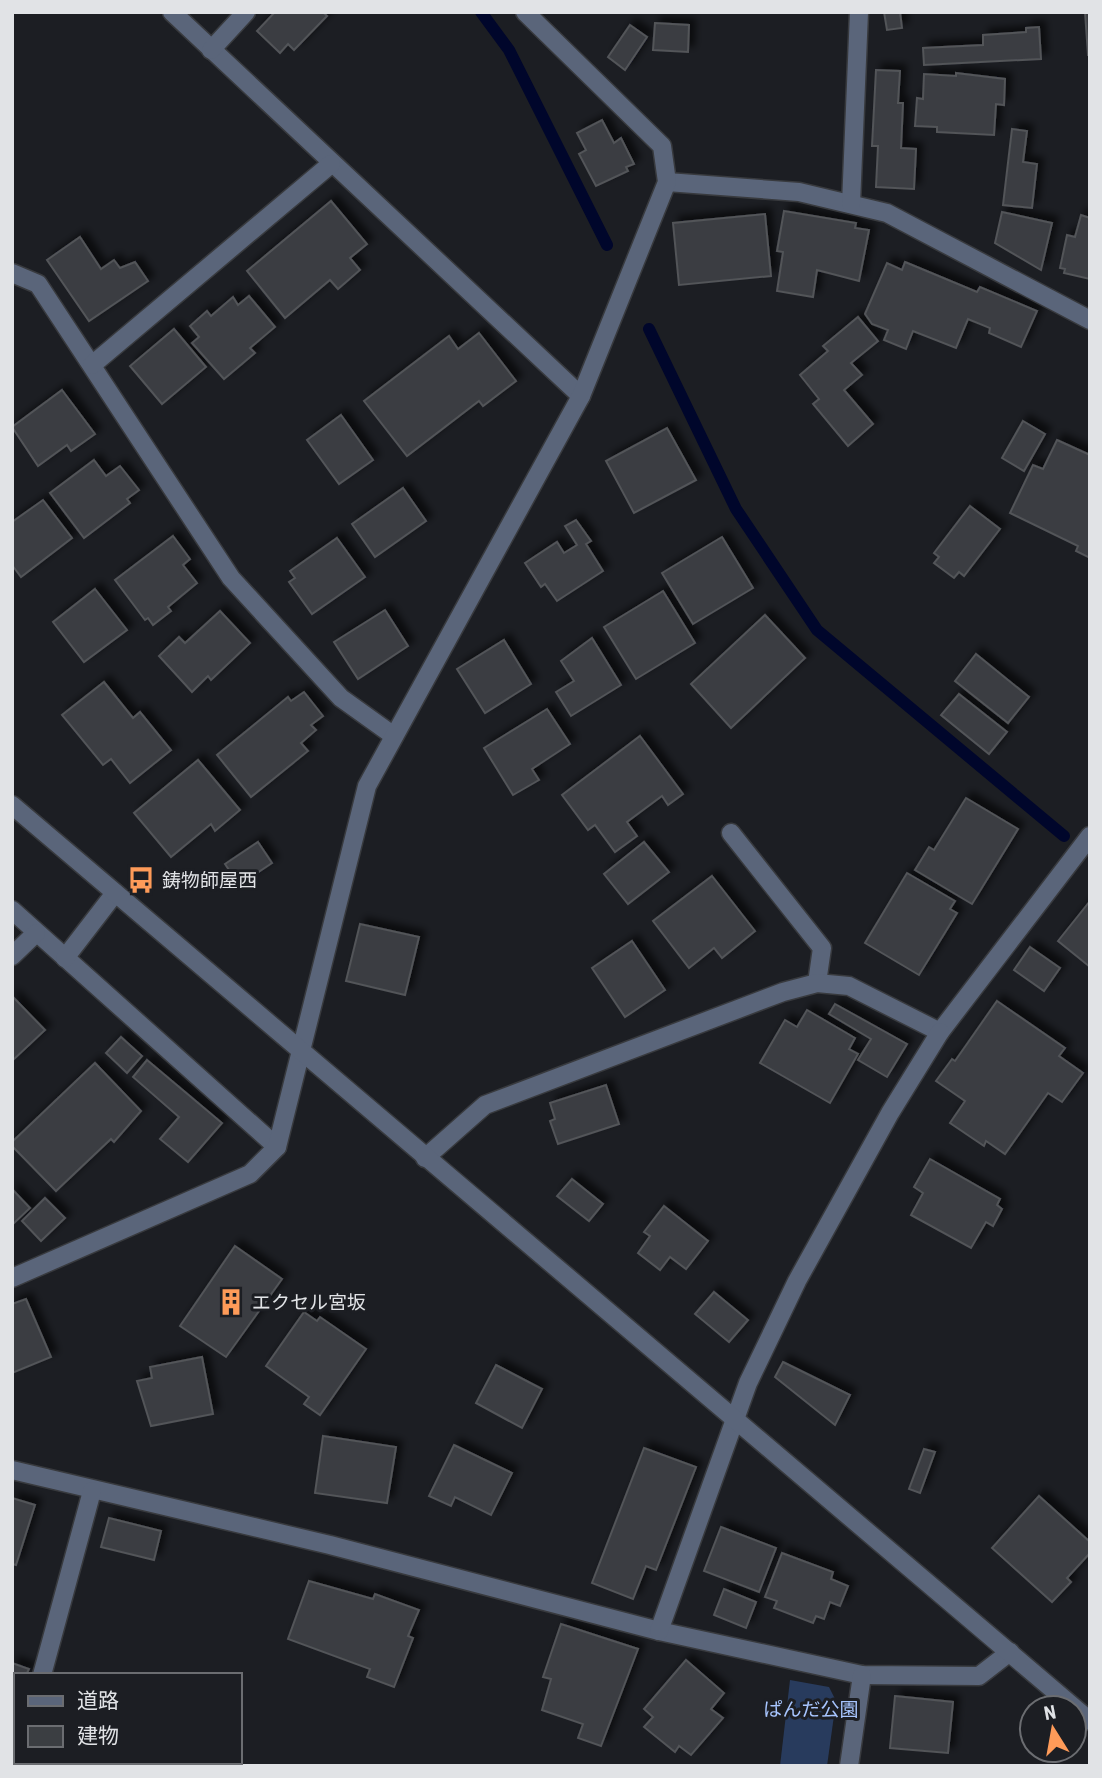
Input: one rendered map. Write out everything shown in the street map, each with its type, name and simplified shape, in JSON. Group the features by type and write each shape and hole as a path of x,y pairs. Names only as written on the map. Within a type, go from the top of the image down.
{"street":[{"path":"172,12 581,396"},
{"path":"211,50 246,12"},
{"path":"12,1278 250,1174 277,1147 367,786 581,396 667,182 662,146 525,12"},
{"path":"851,204 859,12"},
{"path":"92,365 331,164"},
{"path":"667,182 799,192 887,213 1090,320"},
{"path":"12,273 38,284 231,578 341,698 394,736"},
{"path":"12,805 1090,1721"},
{"path":"731,833 822,948 817,983"},
{"path":"659,1631 748,1383 797,1281 890,1113 940,1032 1090,836"},
{"path":"65,958 115,893"},
{"path":"12,910 277,1147"},
{"path":"12,956 36,933"},
{"path":"425,1157 485,1105 783,992 817,983 849,986 940,1032"},
{"path":"12,1470 330,1545 659,1631 862,1675 979,1676 1010,1652"},
{"path":"43,1673 92,1491"},
{"path":"849,1766 862,1675"}],"green space":[{"name":"ぱんだ公園","path":"790,1680 829,1687 836,1701 827,1766 780,1766"}],"building":[{"path":"275,12 323,12 327,16 294,50 288,44 280,53 257,31"},
{"path":"884,12 900,12 902,28 887,30"},
{"path":"1085,12 1090,12 1090,55 1088,55"},
{"path":"655,23 689,25 688,52 653,50"},
{"path":"630,25 647,37 625,70 608,57"},
{"path":"1039,27 1041,59 924,65 923,48 983,45 983,35 1026,32 1026,28"},
{"path":"876,70 900,71 898,103 903,103 901,148 916,149 914,189 876,187 878,146 872,146"},
{"path":"956,73 1005,79 1004,105 996,104 994,135 937,132 937,127 915,126 917,98 923,99 924,74 956,76"},
{"path":"602,120 614,143 621,138 634,164 626,167 628,171 596,186 579,154 586,150 577,133"},
{"path":"1012,129 1027,131 1023,162 1037,164 1032,208 1003,205"},
{"path":"331,201 367,244 350,258 360,270 338,289 330,280 285,318 247,271"},
{"path":"784,211 856,223 855,228 869,230 859,281 817,270 813,297 777,291 783,252 777,251"},
{"path":"1002,212 1052,223 1041,270 995,243"},
{"path":"765,214 771,276 679,285 673,223"},
{"path":"1081,215 1090,218 1090,279 1064,273 1065,269 1060,268 1067,235 1075,237"},
{"path":"80,237 101,269 114,260 120,268 135,262 148,281 89,321 47,260"},
{"path":"905,262 977,292 980,287 1037,311 1021,347 989,333 990,328 968,319 956,348 913,331 906,349 884,340 888,330 872,324 865,314 887,263 902,270"},
{"path":"249,296 275,327 250,348 255,353 224,379 192,343 199,337 190,326 207,311 211,316 233,297 238,305"},
{"path":"858,317 878,341 851,363 862,375 844,390 873,424 848,446 813,404 819,399 800,375 828,351 823,346"},
{"path":"174,329 206,367 162,404 130,366"},
{"path":"479,333 516,381 483,406 479,401 407,456 364,401 449,336 458,349"},
{"path":"62,390 95,434 71,451 67,445 38,466 12,427"},
{"path":"341,415 373,460 339,484 307,440"},
{"path":"1023,421 1045,434 1024,471 1002,458"},
{"path":"667,428 696,480 634,513 606,461"},
{"path":"1057,440 1090,455 1090,558 1076,551 1078,546 1010,513 1033,465 1043,469"},
{"path":"94,460 106,476 120,466 139,490 127,499 130,503 84,538 50,493"},
{"path":"403,488 426,521 375,557 352,524"},
{"path":"43,500 72,538 21,577 12,565 12,522"},
{"path":"970,506 1000,529 964,576 959,572 954,578 934,563 939,557 934,553"},
{"path":"576,520 591,541 586,544 603,571 557,601 545,584 541,587 525,563 557,542 564,553 577,545 565,526"},
{"path":"173,536 190,559 183,565 197,583 168,607 171,611 153,625 148,618 145,620 115,580"},
{"path":"722,537 753,588 693,624 662,573"},
{"path":"337,538 365,577 312,614 289,582 295,578 290,571"},
{"path":"95,589 127,630 84,662 53,622"},
{"path":"663,591 695,643 636,679 604,627"},
{"path":"385,610 408,646 358,679 334,642"},
{"path":"220,611 250,643 211,680 208,676 192,692 159,656 179,637 185,643"},
{"path":"765,615 805,658 731,728 691,684"},
{"path":"592,638 621,685 571,716 556,692 574,681 561,661"},
{"path":"504,640 531,684 485,713 457,669"},
{"path":"976,654 1029,697 1008,723 955,681"},
{"path":"104,682 133,718 140,712 171,750 130,783 111,759 103,765 62,715"},
{"path":"304,692 323,716 311,725 316,730 301,743 308,751 251,797 217,755 288,697 291,701"},
{"path":"959,694 1007,732 989,754 941,715"},
{"path":"547,709 570,744 532,769 539,780 513,795 484,748"},
{"path":"640,736 683,794 668,805 662,796 627,822 637,836 615,852 595,825 588,830 562,795"},
{"path":"198,760 240,810 215,831 211,824 171,857 134,813"},
{"path":"966,798 1018,829 972,904 915,870 929,847 934,850"},
{"path":"258,842 272,863 239,885 225,864"},
{"path":"644,842 669,872 628,904 604,874"},
{"path":"907,873 955,901 950,909 957,913 919,975 865,943"},
{"path":"712,876 755,931 722,958 714,948 689,968 653,921"},
{"path":"1090,901 1090,967 1058,941"},
{"path":"360,924 419,937 405,995 346,981"},
{"path":"632,941 665,990 625,1017 592,968"},
{"path":"1030,947 1060,968 1044,991 1014,970"},
{"path":"12,996 45,1030 12,1061"},
{"path":"997,1001 1065,1048 1059,1056 1083,1073 1062,1102 1048,1093 1005,1154 986,1141 984,1146 950,1123 965,1101 936,1081 952,1059 955,1061"},
{"path":"835,1004 907,1044 887,1077 858,1060 871,1039 829,1014"},
{"path":"807,1010 855,1038 849,1049 858,1054 830,1103 760,1063 785,1020 797,1027"},
{"path":"121,1037 142,1056 127,1073 106,1053"},
{"path":"147,1060 222,1123 188,1162 160,1139 179,1117 133,1077"},
{"path":"95,1063 141,1111 114,1142 111,1139 56,1191 12,1146 12,1142"},
{"path":"606,1085 619,1124 558,1144 550,1121 555,1119 550,1103"},
{"path":"930,1159 1000,1199 997,1205 1002,1209 993,1226 986,1222 971,1248 911,1215 923,1193 914,1187"},
{"path":"572,1179 603,1204 589,1221 557,1196"},
{"path":"12,1189 30,1208 12,1225"},
{"path":"45,1198 65,1218 41,1241 22,1221"},
{"path":"664,1206 708,1241 686,1269 670,1257 660,1270 638,1253 650,1236 644,1232"},
{"name":"エクセル宮坂","path":"235,1246 282,1279 226,1357 180,1326"},
{"path":"714,1292 748,1320 729,1342 695,1314"},
{"path":"26,1299 51,1357 12,1373 12,1304"},
{"path":"304,1312 317,1321 320,1317 366,1349 320,1415 304,1404 309,1397 266,1366"},
{"path":"202,1357 213,1414 151,1426 137,1381 152,1378 150,1367"},
{"path":"783,1362 850,1395 835,1425 775,1377"},
{"path":"496,1365 542,1389 522,1428 476,1403"},
{"path":"323,1436 396,1447 387,1503 315,1493"},
{"path":"454,1445 512,1473 491,1515 455,1497 451,1506 429,1496"},
{"path":"644,1448 696,1467 656,1570 646,1566 633,1599 592,1583"},
{"path":"924,1449 935,1452 920,1493 909,1489"},
{"path":"1039,1496 1090,1542 1090,1553 1067,1578 1071,1582 1052,1602 992,1548"},
{"path":"12,1498 35,1505 16,1565 12,1564"},
{"path":"109,1518 161,1531 154,1560 101,1547"},
{"path":"721,1527 776,1548 759,1592 704,1571"},
{"path":"782,1553 833,1572 831,1579 848,1586 840,1606 830,1602 824,1619 816,1616 813,1623 774,1608 777,1601 765,1597"},
{"path":"309,1581 373,1599 375,1594 419,1610 408,1636 413,1638 394,1687 367,1677 370,1669 288,1639"},
{"path":"724,1589 756,1602 746,1628 714,1615"},
{"path":"561,1624 638,1649 601,1746 578,1738 583,1724 542,1710 551,1679 543,1677"},
{"path":"686,1660 724,1693 711,1709 723,1718 691,1755 679,1746 675,1752 644,1727 653,1717 644,1709"},
{"path":"12,1663 29,1669 27,1673 14,1673 12,1708"},
{"path":"895,1696 953,1702 948,1753 890,1748"}],"waterway":[{"path":"481,12 509,50 607,245"},
{"path":"649,329 736,509 817,630 1064,836"}],"place":[{"name":"鋳物師屋西","path":"141,880"},
{"name":"エクセル宮坂","path":"231,1302"}]}
